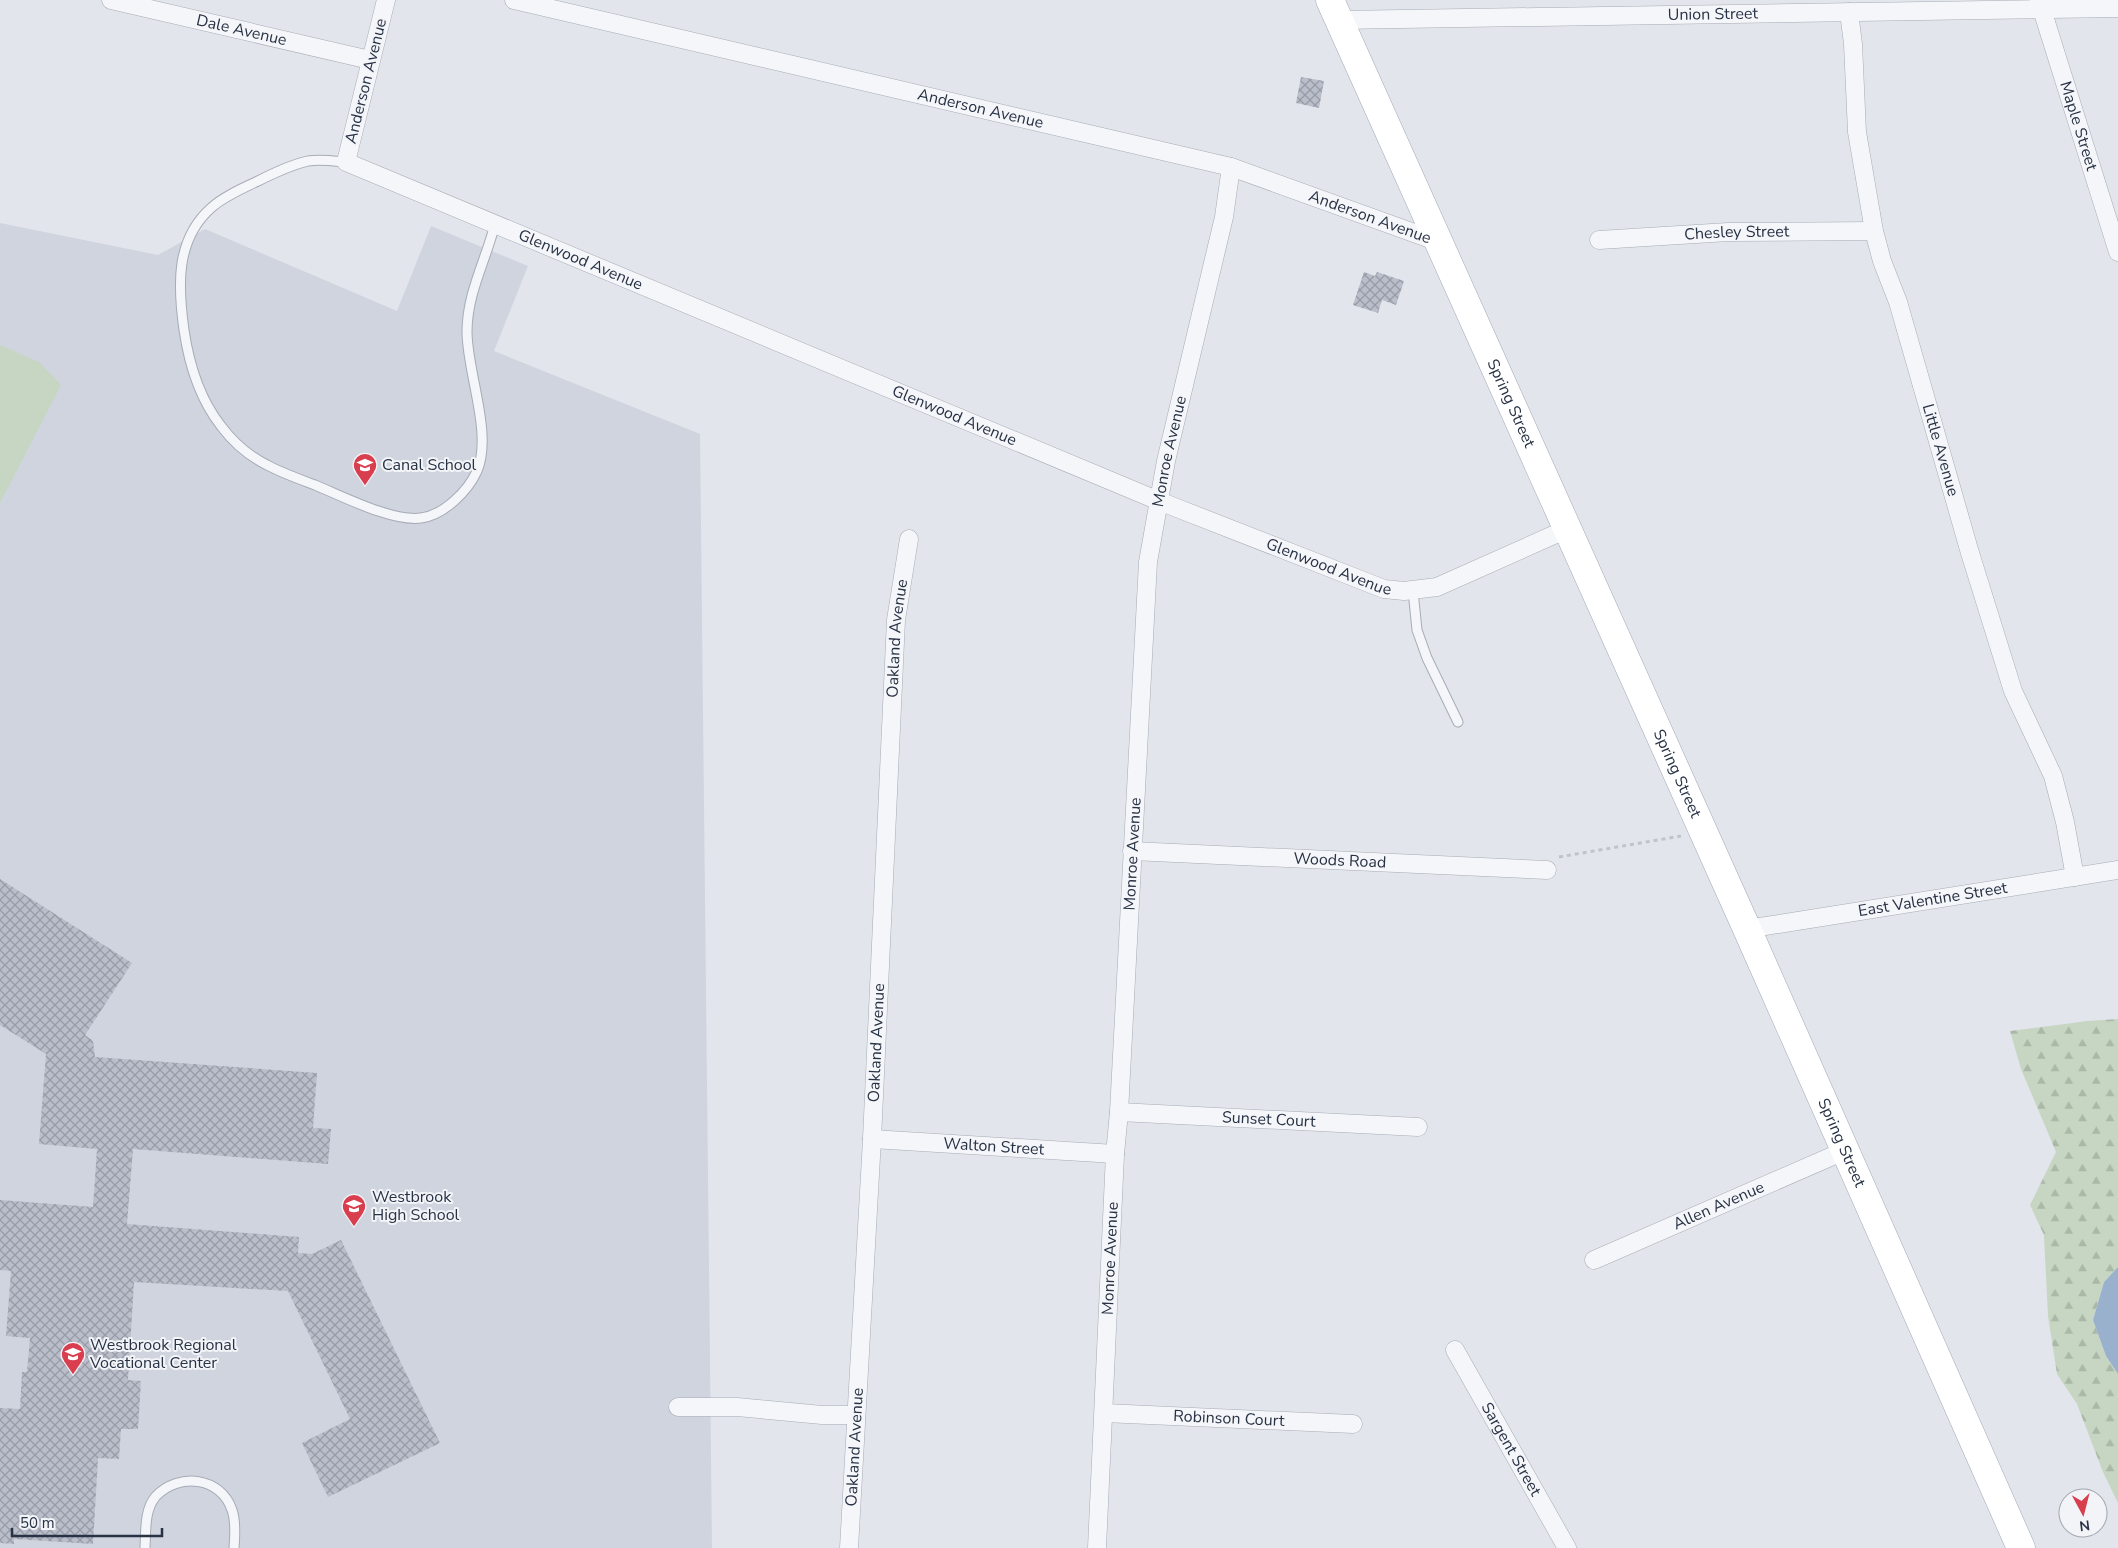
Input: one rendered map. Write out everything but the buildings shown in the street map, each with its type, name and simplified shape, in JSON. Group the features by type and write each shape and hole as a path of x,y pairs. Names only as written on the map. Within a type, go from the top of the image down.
{"main road":[{"name":"Spring Street","path":"1334,10 1747,929 2021,1548"}],"street":[{"name":"Dale Avenue","path":"111,0 370,60"},
{"name":"Anderson Avenue","path":"346,162 386,0"},
{"name":"Anderson Avenue","path":"514,0 1231,167 1439,242"},
{"name":"Union Street","path":"1334,10 1808,7 1849,12 2040,5 2118,8"},
{"name":"Maple Street","path":"2040,5 2118,252"},
{"name":"Little Avenue","path":"1849,12 1853,44 1857,132 1874,231 1882,261 1901,311 1970,553 2012,691 2053,776 2065,822 2075,877"},
{"name":"Glenwood Avenue","path":"346,162 1159,502 1384,589 1413,591 1437,587 1567,529"},
{"name":"Monroe Avenue","path":"1097,1548 1115,1154 1120,1112 1148,562 1152,528 1159,502 1166,461 1224,217 1231,167"},
{"name":"Chesley Street","path":"1599,240 1728,232 1874,231"},
{"name":"Oakland Avenue","path":"849,1548 872,1139 896,620 909,539"},
{"name":"Woods Road","path":"1132,852 1547,870"},
{"name":"East Valentine Street","path":"1747,929 2118,870"},
{"name":"Sunset Court","path":"1120,1112 1418,1127"},
{"name":"Walton Street","path":"872,1139 1115,1154"},
{"name":"Allen Avenue","path":"1594,1260 1844,1151"},
{"name":"Sargent Street","path":"1455,1350 1568,1548"},
{"path":"678,1406 737,1407 813,1414 856,1415"},
{"name":"Robinson Court","path":"1104,1413 1353,1424"}],"lane":[{"path":"346,162 310,161 276,172 212,206 189,237 182,258 179,279 180,301 191,366 209,408 220,425 244,450 266,465 344,498 403,518 421,518 438,513 452,502 466,489 477,471 483,449 467,332 473,287 495,224"},
{"path":"1413,591 1417,630 1427,658 1458,722"},
{"path":"144,1548 147,1516 156,1497 171,1486 188,1480 205,1482 220,1491 232,1509 234,1548"}],"path":[{"path":"1547,870 1551,858 1682,835"}],"shaded area":[{"name":"Westbrook High School","path":"0,223 158,255 205,229 397,311 431,226 528,266 494,351 700,434 712,1548 0,1548"}],"green space":[{"path":"0,345 39,362 61,385 0,503"},
{"path":"2118,1019 2118,1267 2104,1282 2093,1320 2106,1356 2118,1374 2118,1503 2103,1472 2077,1404 2057,1374 2048,1316 2044,1235 2030,1205 2056,1152 2021,1069 2010,1031"}],"water":[{"path":"2118,1267 2118,1374 2106,1356 2093,1320 2104,1282"}],"place":[{"name":"Canal School","path":"365,486"},
{"name":"Westbrook High School","path":"354,1227"},
{"name":"Westbrook Regional Vocational Center","path":"73,1375"}]}
